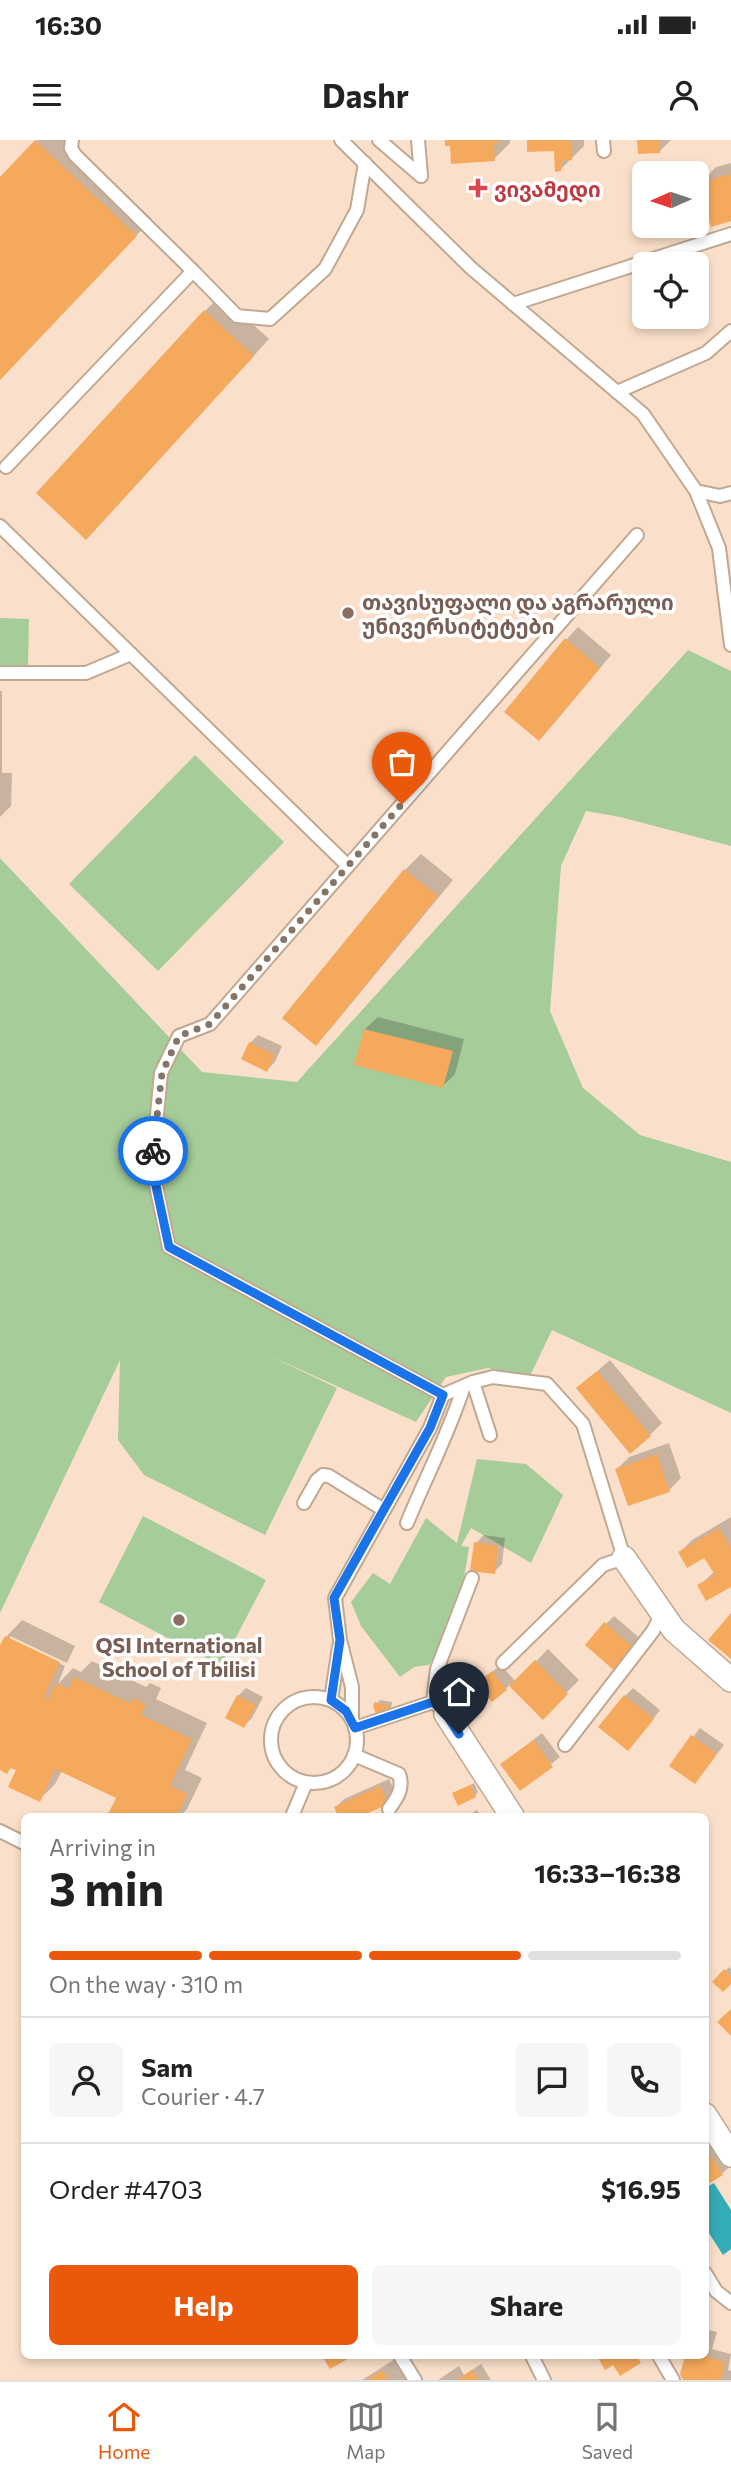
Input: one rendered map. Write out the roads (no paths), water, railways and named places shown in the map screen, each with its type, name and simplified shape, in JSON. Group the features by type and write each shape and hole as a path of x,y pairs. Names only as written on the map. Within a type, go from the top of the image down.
{"street":[{"path":"624,1558 674,1630 731,1680"},
{"path":"440,1708 510,1813"},
{"path":"709,2121 731,2155"}],"lane":[{"path":"72,140 71,148 75,155 237,316 270,320 326,269 357,210 365,163"},
{"path":"341,140 471,268 643,414 696,491 719,548 731,645"},
{"path":"379,140 421,176 418,140"},
{"path":"513,304 731,234"},
{"path":"6,467 192,271"},
{"path":"617,393 706,353 731,331"},
{"path":"696,491 720,496 731,493"},
{"path":"0,526 348,866"},
{"path":"443,1395 169,1247 152,1167 162,1073 179,1036 210,1024 637,535"},
{"path":"0,673 86,673 131,654"},
{"path":"354,1724 346,1711 331,1700 318,1696 304,1697 292,1702 281,1710 270,1734 275,1760 283,1771 306,1783 324,1783 340,1775 351,1762 357,1745 352,1687 340,1640 334,1598 430,1428 443,1395 493,1377 547,1384 583,1424 624,1558 603,1565 503,1663"},
{"path":"469,1384 491,1436"},
{"path":"407,1523 469,1384"},
{"path":"304,1503 317,1479 323,1475 329,1476 384,1510"},
{"path":"354,1724 440,1708 437,1669 472,1578"},
{"path":"565,1745 653,1631 662,1613"},
{"path":"331,1700 340,1640"},
{"path":"354,1755 399,1774 399,1795 388,1809"},
{"path":"293,1813 306,1783"},
{"path":"0,1831 21,1842"},
{"path":"709,2280 716,2291 731,2303"},
{"path":"402,2359 415,2380"},
{"path":"533,2359 544,2380"},
{"path":"661,2359 673,2380"}],"water":[{"path":"714,2183 731,2210 731,2249 723,2255 709,2233 709,2186"}],"place":[{"name":"ვივამედი","path":"478,188"},
{"name":"თავისუფალი და აგრარული უნივერსიტეტები","path":"348,613"},
{"name":"QSI International School of Tbilisi","path":"179,1620"}]}
